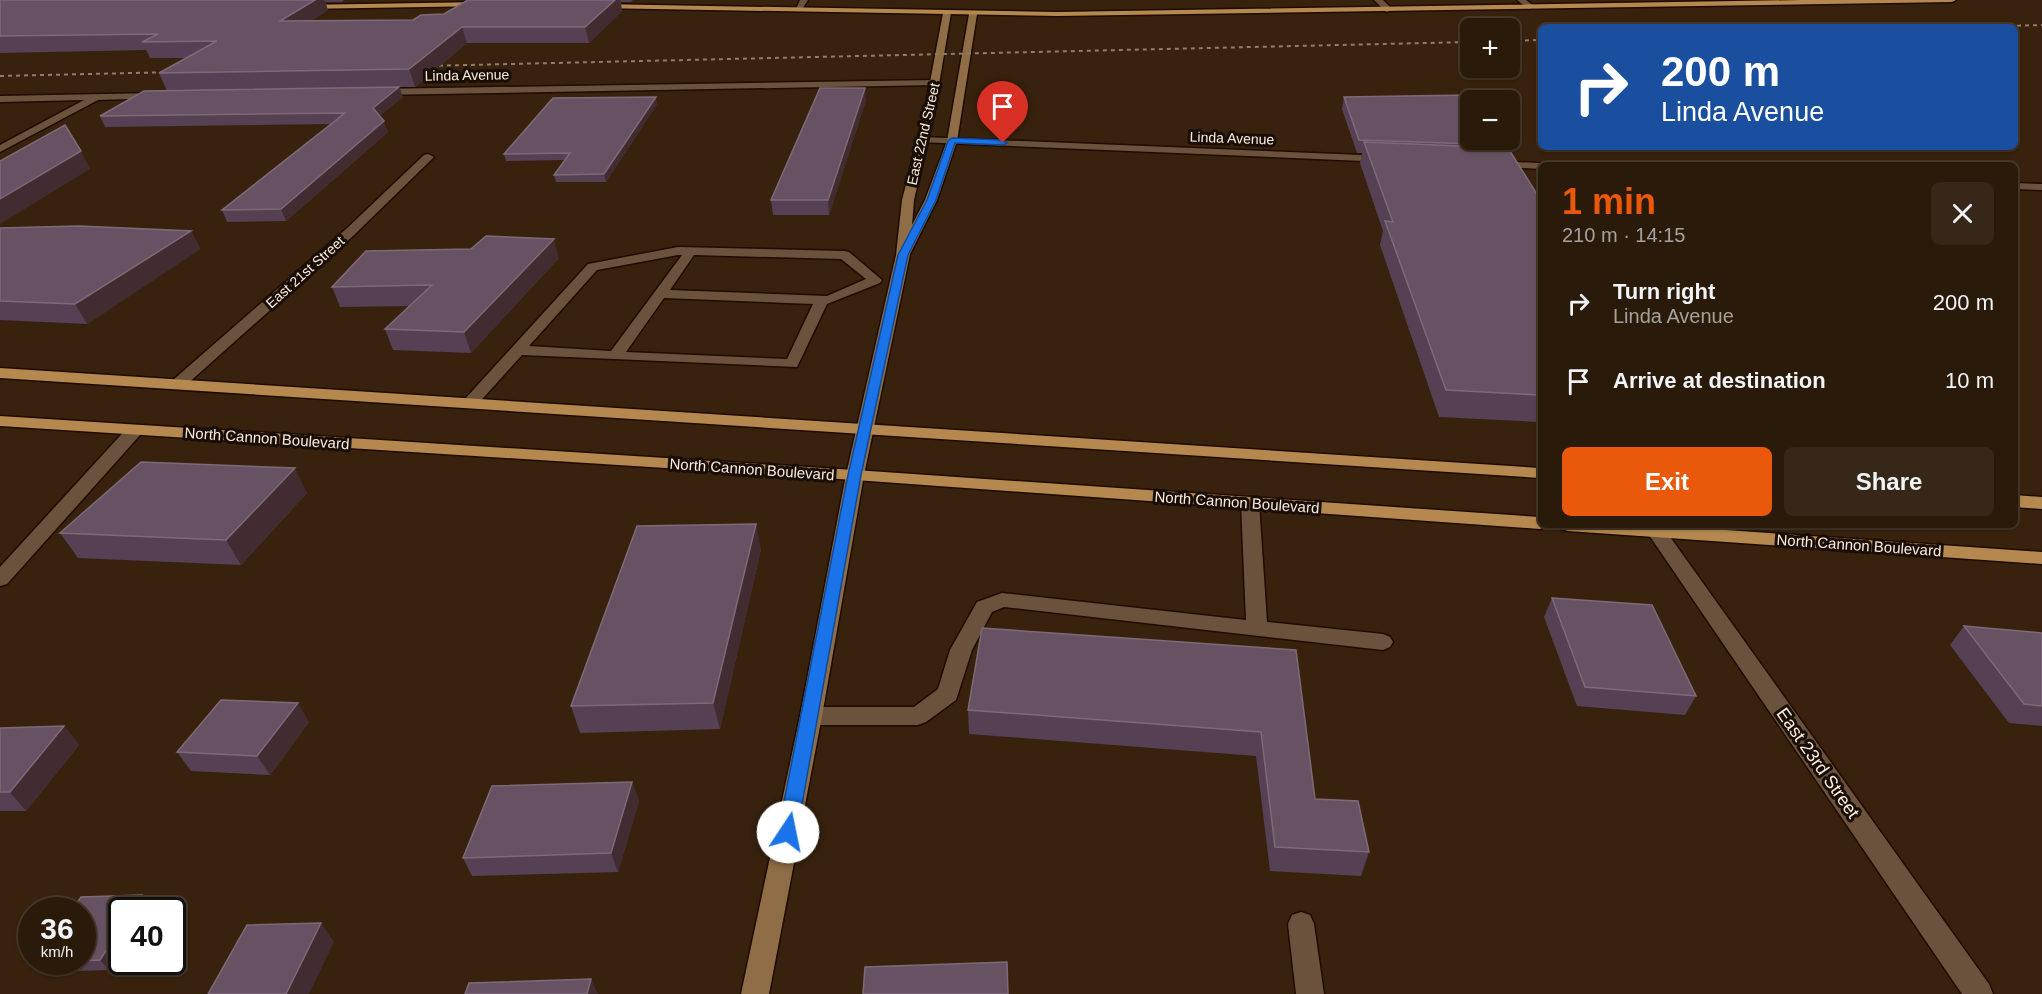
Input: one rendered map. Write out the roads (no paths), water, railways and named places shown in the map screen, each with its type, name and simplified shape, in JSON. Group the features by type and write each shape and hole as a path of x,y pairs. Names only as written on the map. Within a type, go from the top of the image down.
{"main road":[{"path":"583,6 972,14 1184,14 1952,0"},
{"path":"288,7 482,3"},
{"name":"East 22nd Street","path":"755,994 855,475 903,255 908,200 923,140 947,13"},
{"name":"East 22nd Street","path":"903,255 932,200 952,141 972,14"},
{"path":"0,373 1538,473"},
{"name":"North Cannon Boulevard","path":"0,421 855,475 1538,523"},
{"path":"2018,501 2042,503"},
{"name":"North Cannon Boulevard","path":"1612,528 2042,558"}],"street":[{"path":"798,9 804,0"},
{"path":"1378,0 1389,10"},
{"path":"1521,0 1531,7"},
{"name":"Linda Avenue","path":"362,92 935,82"},
{"path":"0,99 170,96"},
{"path":"0,149 98,97"},
{"name":"Linda Avenue","path":"923,140 1400,160"},
{"name":"East 21st Street","path":"179,383 349,233 428,158"},
{"path":"1482,163 1538,166"},
{"path":"2018,186 2042,187"},
{"path":"470,403 593,267 678,251 844,255 875,280"},
{"path":"615,356 691,251"},
{"path":"660,294 829,300 875,280 897,280"},
{"path":"518,350 792,364 822,300"},
{"path":"0,579 135,430"},
{"path":"1251,503 1257,628"},
{"name":"East 23rd Street","path":"1656,531 1979,994"},
{"path":"810,716 918,716 948,694 961,650 984,607 1002,600 1383,642"},
{"path":"1301,924 1310,994"}],"railway":[{"path":"2018,26 2042,25"},
{"path":"1520,41 1538,40"},
{"path":"423,66 1460,42"},
{"path":"0,76 177,72"}]}
